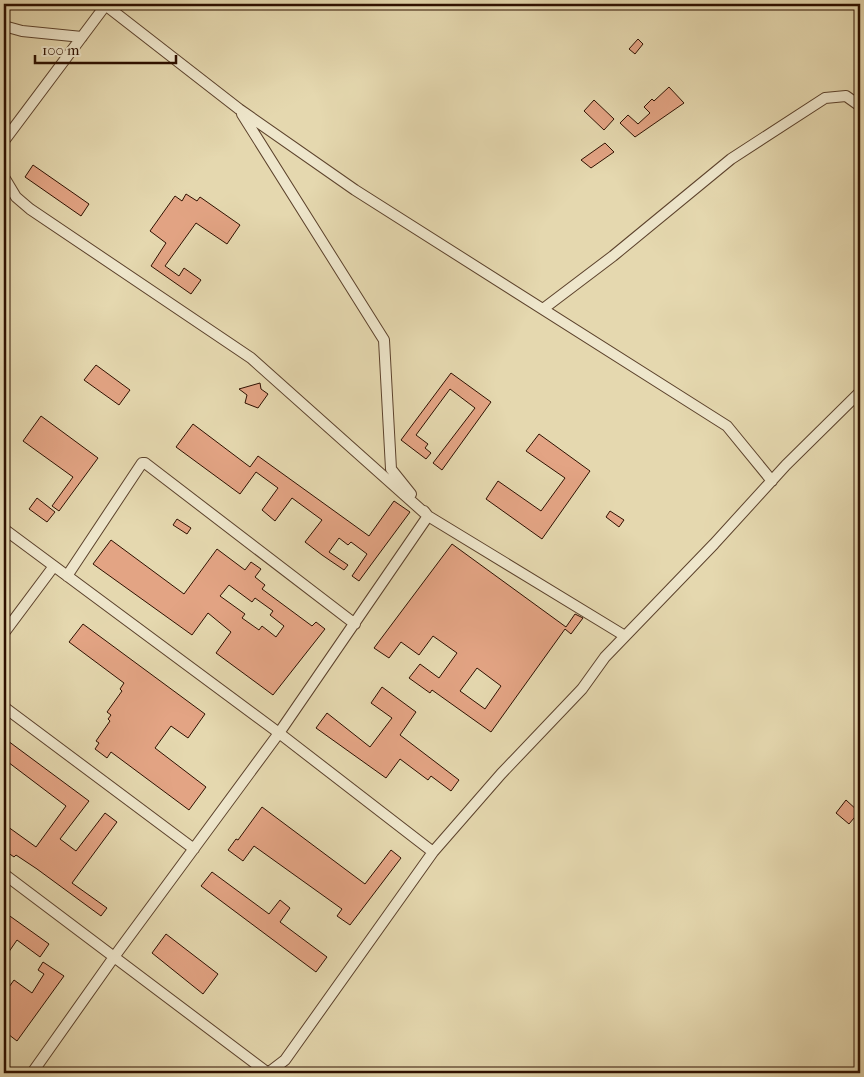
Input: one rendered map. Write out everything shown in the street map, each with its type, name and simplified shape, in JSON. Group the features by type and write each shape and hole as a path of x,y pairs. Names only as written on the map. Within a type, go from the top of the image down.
{"street":[{"path":"4,141 104,5 239,109 355,190 727,426 772,481"},
{"path":"4,26 22,31 82,37"},
{"path":"543,309 613,256 731,160 825,98 846,96 860,106"},
{"path":"239,109 384,340 391,469 428,516"},
{"path":"4,177 16,197 30,209 251,358 428,516 625,636"},
{"path":"4,874 268,1073 285,1060 433,852 501,774 582,689 605,657 772,481 860,392"},
{"path":"67,576 129,480 142,463 145,463 354,624"},
{"path":"32,1073 114,957 279,733 428,516"},
{"path":"4,529 279,733 433,852"},
{"path":"4,633 54,566"},
{"path":"4,707 194,849"}],"building":[{"path":"638,39 643,44 635,54 629,49"},
{"path":"669,87 684,103 635,137 620,123 628,115 638,124 650,113 644,107 652,99 654,101"},
{"path":"594,100 614,119 604,130 584,111"},
{"path":"605,143 614,152 591,168 581,160"},
{"path":"33,165 89,204 81,216 25,177"},
{"path":"186,194 197,201 200,197 240,225 227,244 196,223 165,266 179,276 184,268 201,280 191,294 151,266 166,243 150,231 175,196 182,201"},
{"path":"96,365 130,390 119,405 84,380"},
{"path":"451,373 491,402 442,470 433,463 475,408 450,389 416,435 428,444 425,448 431,453 426,459 401,440"},
{"path":"260,383 261,389 268,394 258,408 245,403 247,395 239,389"},
{"path":"41,416 98,458 59,511 52,506 73,477 23,441"},
{"path":"193,424 250,467 258,456 369,536 394,501 410,512 359,581 352,576 367,554 351,542 348,545 339,538 329,552 348,565 344,570 322,555 305,542 322,520 292,498 275,521 262,510 278,488 256,472 240,494 176,447"},
{"path":"539,434 590,471 542,539 486,499 498,481 541,511 565,478 526,451"},
{"path":"37,498 55,512 47,522 29,509"},
{"path":"610,511 624,520 619,527 606,517"},
{"path":"177,519 191,528 187,534 173,525"},
{"path":"111,540 184,594 217,549 245,570 251,562 261,569 255,577 265,585 262,589 312,626 316,622 325,629 273,695 216,653 231,632 208,613 192,635 93,564","holes":["229,585 252,602 255,598 273,611 270,615 284,626 276,637 262,626 259,630 242,618 245,614 220,596"]},
{"path":"452,544 566,627 575,614 583,618 571,634 565,629 491,732 432,690 430,693 409,678 420,664 439,678 457,653 433,636 419,655 401,642 389,658 374,648","holes":["477,668 501,686 485,709 460,691"]},
{"path":"83,624 205,714 188,738 171,726 155,748 206,787 189,810 111,752 107,758 95,749 99,743 96,741 110,721 108,719 111,715 107,712 122,691 120,689 124,683 69,642"},
{"path":"382,687 416,712 400,735 459,780 451,791 431,776 428,780 400,759 386,778 316,728 327,713 370,747 392,718 371,703"},
{"path":"4,738 89,801 60,839 76,851 105,813 117,822 72,883 107,908 101,916 37,869 16,855 14,857 4,850 4,824 36,847 66,806 4,759"},
{"path":"846,800 859,812 849,824 836,813"},
{"path":"262,807 365,884 391,850 401,858 350,925 337,916 342,909 254,846 243,861 228,850 236,839 238,840"},
{"path":"212,872 269,914 280,900 290,908 280,922 327,957 316,972 201,886"},
{"path":"7,914 49,944 40,957 17,940 4,959 4,919"},
{"path":"166,934 218,974 203,994 152,953"},
{"path":"43,962 64,976 17,1041 4,1031 4,994 14,980 32,993 44,974 38,970"}]}
